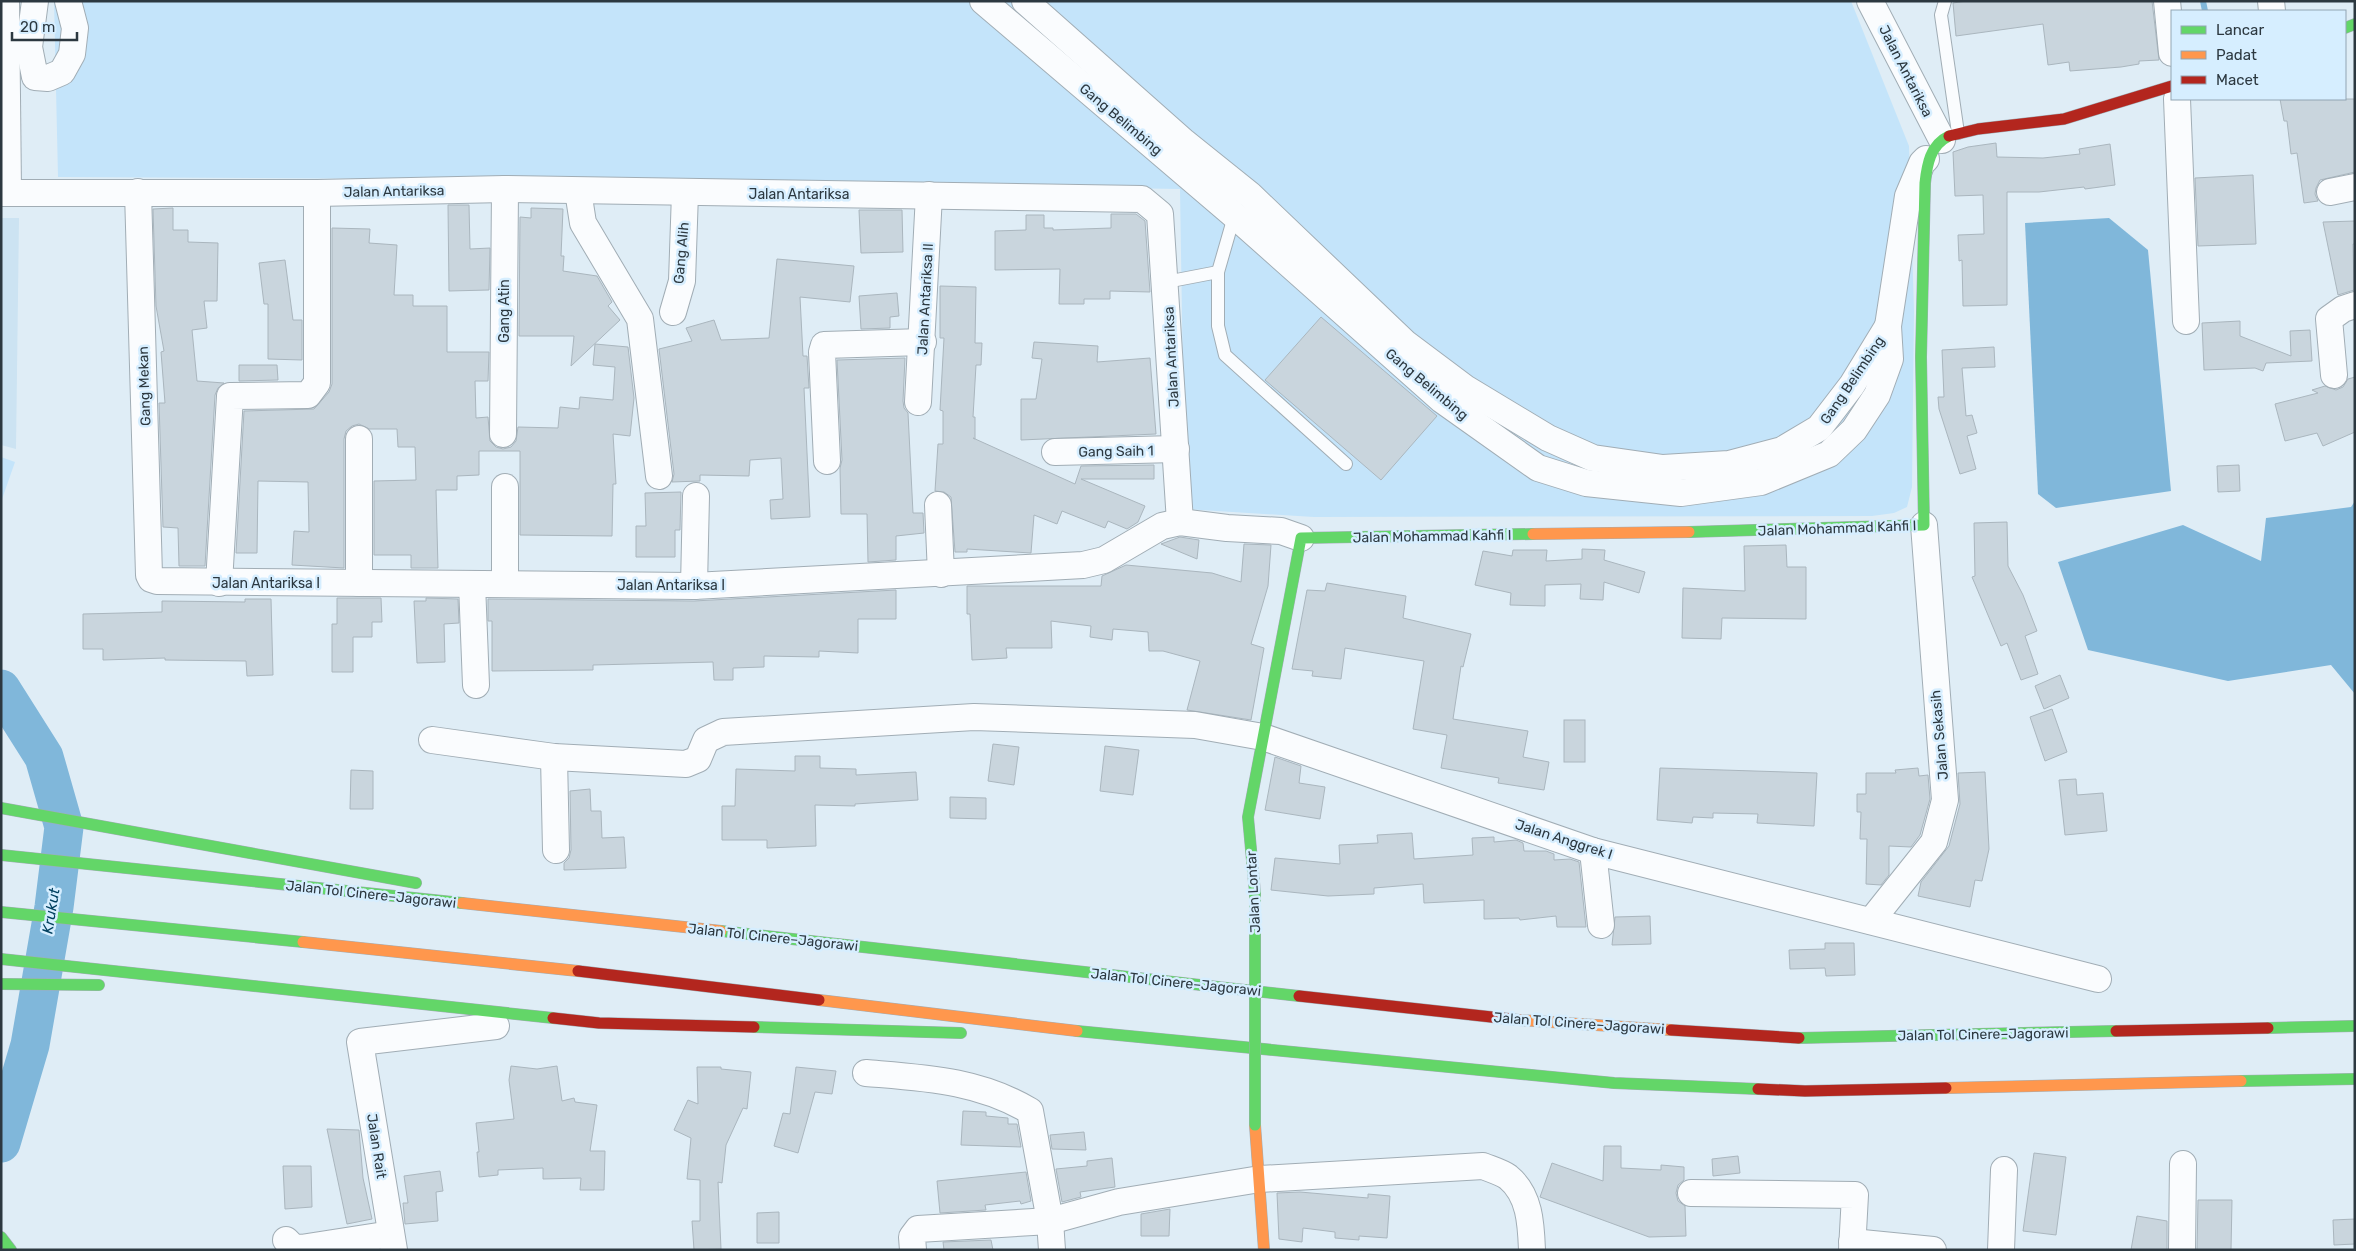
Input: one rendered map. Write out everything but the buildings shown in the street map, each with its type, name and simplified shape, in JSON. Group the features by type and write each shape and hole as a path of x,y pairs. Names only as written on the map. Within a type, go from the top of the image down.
{"main road":[{"path":"1944,142 2048,122 2112,107 2171,86"},
{"name":"Jalan Mohammad Kahfi I","path":"1301,538 1924,526 1921,357 1924,209 1926,174 1944,142"},
{"name":"Jalan Lontar","path":"1264,1250 1255,1125 1255,894 1248,817 1301,538"},
{"path":"1,808 425,884"},
{"name":"Jalan Tol Cinere–Jagorawi","path":"1,855 619,920 1524,1021 1806,1038 2355,1026"},
{"path":"464,891 619,920"},
{"path":"1,912 508,963 1135,1038 1614,1083 1805,1092 2355,1080"},
{"path":"1,959 256,988 599,1023 976,1034"},
{"path":"1,984 107,985"},
{"path":"137,986 256,988"},
{"path":"1006,1034 1135,1038"},
{"path":"2,1237 11,1250"}],"street":[{"path":"5,192 6,1"},
{"path":"35,1 29,47 35,77 48,78 62,72 72,54 75,28 68,1"},
{"name":"Gang Belimbing","path":"983,1 1234,215 1442,400 1538,468 1586,483 1681,493 1761,482 1829,454 1854,430 1877,395 1890,359 1888,326 1908,196 1922,164 1944,142"},
{"name":"Gang Belimbing","path":"1025,1 1184,142 1250,195 1405,344 1465,388 1548,438 1593,458 1663,468 1729,464 1782,450 1819,428 1852,385 1888,326"},
{"name":"Jalan Antariksa","path":"1870,1 1944,142"},
{"path":"2167,1 2171,43"},
{"path":"2176,100 2186,321"},
{"name":"Jalan Antariksa","path":"5,192 317,193 505,189 1142,199 1160,214 1166,282 1180,522"},
{"name":"Gang Atin","path":"504,434 505,189"},
{"path":"578,190 583,224 640,320 659,476"},
{"name":"Gang Mekan","path":"138,192 149,575 151,579"},
{"path":"219,582 230,396 308,395 317,383 317,193"},
{"name":"Gang Alih","path":"673,312 682,281 685,193"},
{"name":"Jalan Antariksa II","path":"918,402 923,342 929,195"},
{"path":"2334,375 2329,320 2343,309 2355,305"},
{"path":"827,461 822,352 824,345 923,342"},
{"path":"1852,385 1877,395"},
{"path":"360,439 360,583"},
{"name":"Gang Saih 1","path":"1055,452 1176,449"},
{"path":"505,583 506,487"},
{"path":"694,586 696,496"},
{"path":"938,505 941,574"},
{"path":"1180,522 1227,528 1281,531 1301,538"},
{"name":"Jalan Antariksa I","path":"151,579 157,581 219,582 694,586 941,574 1082,565 1104,560 1162,526 1180,522"},
{"name":"Jalan Sekasih","path":"1871,921 1934,842 1945,800 1924,526"},
{"path":"472,584 476,686"},
{"name":"Jalan Anggrek I","path":"432,740 554,757 686,764 698,759 706,740 723,732 974,717 1194,725 1263,737 1593,851 2098,979"},
{"path":"554,757 556,850"},
{"path":"1593,851 1601,925"},
{"name":"Jalan Rait","path":"393,1242 360,1042 496,1026"},
{"path":"866,1073 969,1085 1008,1099 1030,1111 1050,1221 1052,1250"},
{"path":"2182,1164 2182,1250"},
{"path":"912,1250 912,1237 918,1229 1050,1221 1119,1202 1260,1179 1482,1166 1507,1176 1521,1192 1529,1213 1532,1250"},
{"path":"2001,1250 2004,1170"},
{"path":"1691,1193 1855,1195 1852,1246 1932,1250"},
{"path":"286,1240 294,1247 301,1248 393,1242"}],"lane":[{"path":"1944,142 1941,15 1945,1"},
{"path":"1250,195 1234,215 1218,272 1218,326 1225,354 1346,464"},
{"path":"1166,282 1218,272"}],"shaded area":[{"path":"54,1 1851,1 1909,146 1914,311 1912,487 1907,507 1894,513 1872,516 1314,517 1185,509 1180,189 617,180 58,177"},
{"path":"1,218 19,218 16,449 1,445"},
{"path":"2109,218 2148,250 2171,491 2056,508 2038,494 2025,223"},
{"path":"1,457 15,462 1,502"},
{"path":"2355,501 2355,694 2331,665 2228,681 2088,650 2058,562 2183,525 2261,561 2266,518 2351,507"}],"waterway":[{"path":"2203,1 2205,10"},
{"name":"Krukut","path":"1,689 44,757 64,827 54,907 30,1045 1,1143"}],"traffic: fast":[{"path":"2346,28 2355,24"},
{"path":"1689,532 1924,525 1921,357 1925,183 1928,163 1934,150 1949,136"},
{"path":"1255,893 1248,817 1301,538 1533,534"},
{"path":"1,808 416,883"},
{"path":"1,855 462,903"},
{"path":"1255,893 1255,1125"},
{"path":"1,912 303,942"},
{"path":"721,931 1299,996"},
{"path":"1,959 553,1018"},
{"path":"1,984 99,985"},
{"path":"2268,1028 2355,1026"},
{"path":"754,1027 961,1033"},
{"path":"1077,1031 1614,1083 1758,1089"},
{"path":"1799,1038 2116,1031"},
{"path":"2241,1081 2355,1079"},
{"path":"1,1237 11,1250"}],"traffic: slow":[{"path":"1533,534 1689,532"},
{"path":"462,903 721,931"},
{"path":"303,942 578,971"},
{"path":"819,1000 1077,1031"},
{"path":"1519,1020 1671,1030"},
{"path":"1946,1088 2241,1081"},
{"path":"1255,1125 1264,1250"}],"traffic: jam":[{"path":"1949,136 1978,129 2064,119 2171,86"},
{"path":"578,971 819,1000"},
{"path":"1299,996 1519,1020"},
{"path":"553,1018 599,1023 754,1027"},
{"path":"2116,1031 2268,1028"},
{"path":"1671,1030 1799,1038"},
{"path":"1758,1089 1805,1091 1946,1088"}]}
